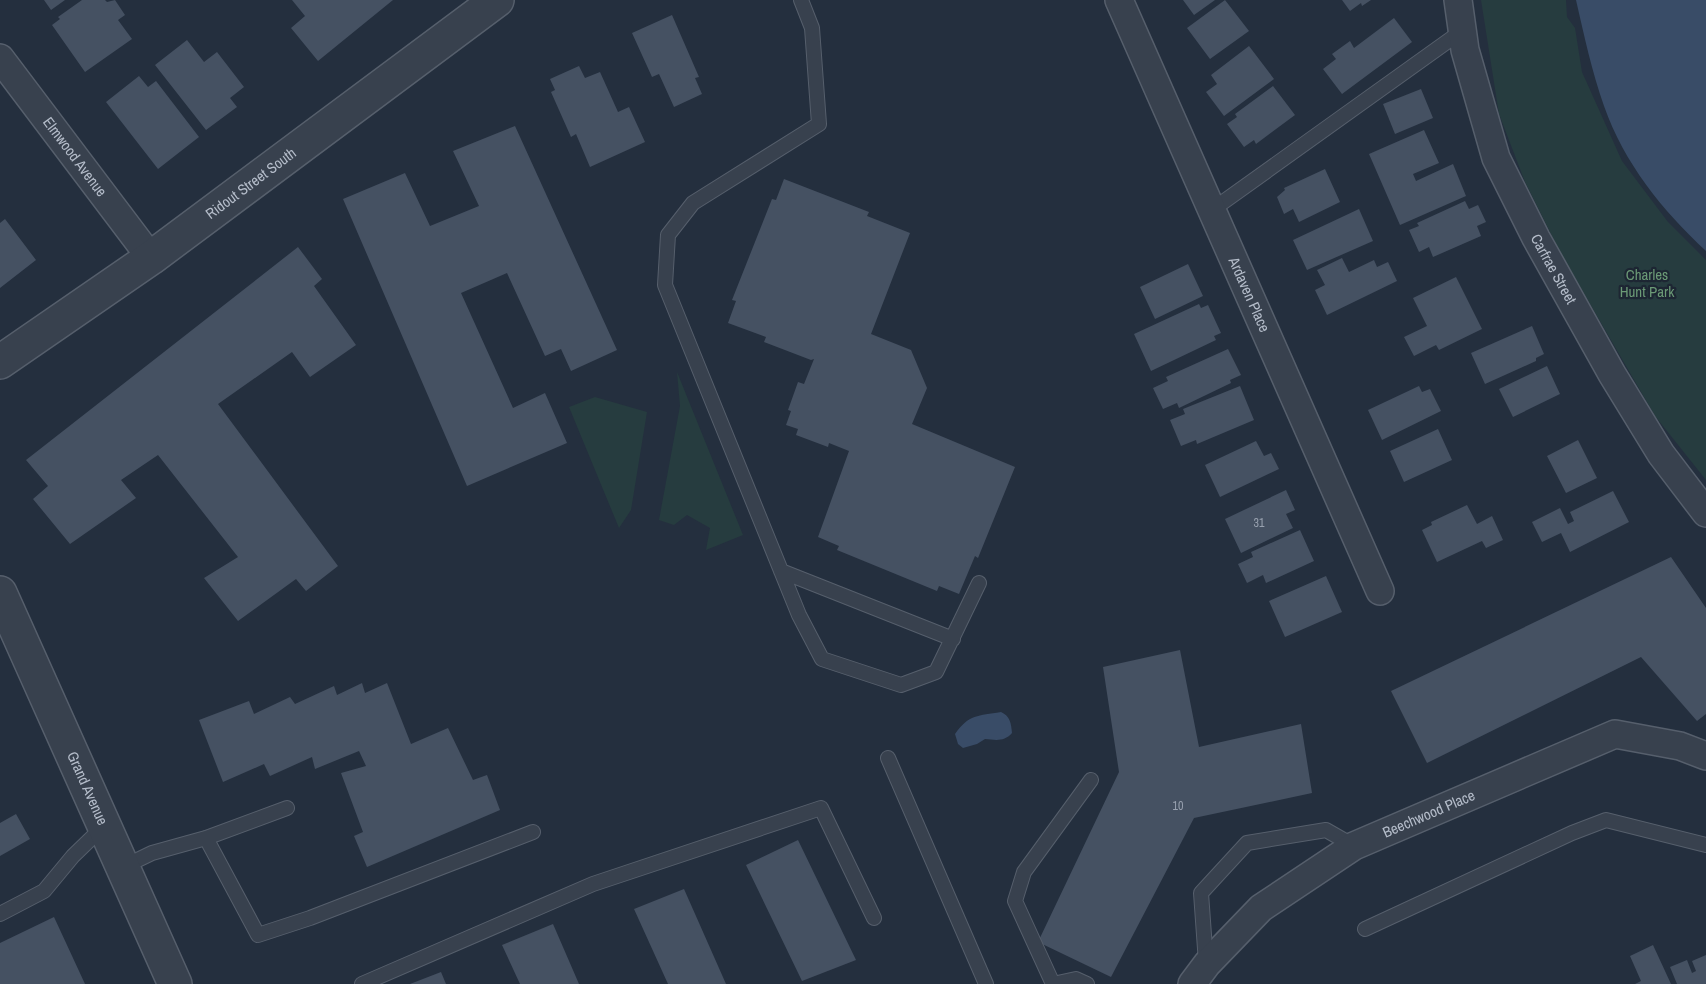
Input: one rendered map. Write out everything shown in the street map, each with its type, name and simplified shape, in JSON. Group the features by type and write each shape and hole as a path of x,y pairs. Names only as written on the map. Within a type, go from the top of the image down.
{"street":[{"name":"Ridout Street South","path":"0,362 150,258 497,0"},
{"name":"Ardaven Place","path":"1119,0 1380,591"},
{"name":"Carfrae Street","path":"1458,0 1465,50 1496,158 1536,238 1612,374 1661,454 1706,513"},
{"name":"Elmwood Avenue","path":"0,58 150,258"},
{"name":"Grand Avenue","path":"0,592 175,984"},
{"name":"Beechwood Place","path":"1199,974 1261,908 1354,846 1615,734 1680,746 1706,756"}],"lane":[{"path":"801,0 812,28 819,124 693,203 668,235 665,285 799,615 822,659 901,685 936,672 978,583"},
{"path":"1212,210 1462,31"},
{"path":"781,571 953,639"},
{"path":"888,758 986,984"},
{"path":"1087,984 1076,979 1053,984 1015,902 1024,872 1091,780"},
{"path":"123,867 152,853 206,838 287,808"},
{"path":"362,984 593,884 821,808 874,918"},
{"path":"1365,929 1572,833 1606,820 1706,845"},
{"path":"0,914 44,891 73,856 104,825"},
{"path":"1199,974 1201,893 1247,843 1326,830 1354,846"},
{"path":"206,838 258,935 310,918 533,832"}],"green space":[{"name":"Charles Hunt Park","path":"1481,0 1566,0 1567,17 1575,28 1582,72 1622,161 1668,222 1706,260 1706,480 1655,416 1561,254 1525,182 1499,114"},
{"path":"677,372 743,535 706,550 710,528 687,515 674,525 659,520 680,406"},
{"path":"595,397 647,412 631,510 619,528 569,407"}],"water":[{"path":"1576,0 1706,0 1706,251 1660,202 1622,147 1604,106 1588,53"},
{"path":"1001,712 1010,723 1012,733 1009,736 1000,740 985,739 963,748 958,744 955,734 970,719"}],"building":[{"path":"44,0 65,0 51,10"},
{"path":"82,0 105,0 107,2 115,0 125,15 118,20 132,39 85,72 52,25 60,19 58,17"},
{"path":"292,0 393,0 318,61 291,28 305,16"},
{"path":"1183,0 1215,0 1194,15"},
{"path":"1225,0 1249,31 1210,59 1187,28"},
{"path":"1342,0 1371,0 1362,6 1361,3 1350,11"},
{"path":"672,15 699,77 695,78 702,94 674,107 659,74 652,77 632,33"},
{"path":"1394,18 1412,42 1342,94 1323,69 1336,59 1332,54 1350,41 1354,48"},
{"path":"187,40 204,62 217,52 244,87 230,98 237,107 206,130 155,65"},
{"path":"1249,46 1274,79 1224,116 1206,92 1217,84 1211,75"},
{"path":"579,66 585,78 600,72 618,112 629,107 645,142 590,167 576,134 571,137 551,92 555,90 550,79"},
{"path":"139,76 148,87 156,81 199,137 158,169 106,102"},
{"path":"1273,86 1295,115 1256,144 1254,140 1244,147 1227,124 1237,117 1235,114"},
{"path":"1421,89 1433,118 1395,134 1383,104"},
{"path":"515,126 617,350 571,371 561,349 545,356 507,273 461,293 513,408 545,393 567,443 467,486 343,199 405,173 430,226 479,206 453,151"},
{"path":"1424,130 1439,163 1413,174 1416,181 1453,164 1466,196 1400,225 1369,154"},
{"path":"1325,169 1340,202 1299,222 1293,209 1284,214 1277,197 1285,190 1284,188"},
{"path":"784,179 869,212 867,216 910,233 871,334 911,350 927,388 912,424 1015,467 978,558 975,556 959,594 939,586 937,591 837,550 839,546 818,537 849,451 829,443 828,447 796,435 798,429 786,425 791,411 788,410 798,382 804,384 814,359 811,360 764,342 766,337 728,323 736,301 732,300 772,199 776,200"},
{"path":"1465,201 1469,209 1478,205 1486,222 1477,226 1481,236 1433,257 1429,247 1419,252 1409,230 1419,226 1417,223"},
{"path":"1359,209 1373,241 1307,270 1293,240"},
{"path":"5,219 36,260 0,288 0,223"},
{"path":"298,247 322,279 314,286 356,345 310,377 292,352 218,404 338,566 306,591 296,579 238,621 204,578 238,557 158,455 121,480 136,498 70,544 33,499 48,486 26,460"},
{"path":"1342,258 1349,272 1374,260 1377,267 1388,262 1397,281 1327,315 1315,290 1325,285 1317,270"},
{"path":"1188,264 1203,296 1155,319 1140,287"},
{"path":"1456,277 1482,329 1439,350 1436,345 1414,356 1404,337 1427,326 1413,298"},
{"path":"1199,304 1201,308 1208,305 1221,333 1214,336 1216,340 1151,371 1134,334"},
{"path":"1532,326 1544,354 1536,358 1536,361 1485,384 1471,353"},
{"path":"1228,349 1241,375 1230,380 1231,383 1179,408 1177,403 1163,409 1153,388 1168,381 1166,377"},
{"path":"1547,366 1560,394 1513,417 1499,389"},
{"path":"1240,386 1254,420 1197,444 1196,440 1181,446 1170,420 1185,414 1183,409"},
{"path":"1419,386 1422,392 1430,389 1441,411 1382,440 1368,410"},
{"path":"1438,429 1452,460 1404,482 1390,451"},
{"path":"1578,440 1597,478 1566,493 1547,456"},
{"path":"1256,441 1264,456 1271,453 1279,469 1220,497 1205,465"},
{"path":"1286,490 1295,510 1286,514 1293,528 1241,553 1225,519"},
{"path":"1613,491 1629,522 1570,552 1561,533 1542,542 1532,522 1560,508 1568,524 1574,521 1570,512"},
{"path":"1467,505 1477,524 1492,516 1503,540 1486,548 1482,541 1437,562 1422,530 1432,525 1431,522"},
{"path":"1300,530 1314,561 1266,583 1263,575 1247,583 1238,564 1253,557 1251,552"},
{"path":"1671,557 1706,608 1706,714 1697,721 1641,657 1427,763 1391,691"},
{"path":"1326,576 1342,612 1285,637 1269,601"},
{"path":"1180,650 1199,747 1301,724 1312,793 1194,818 1111,977 1038,942 1119,772 1103,667"},
{"path":"362,683 365,693 387,683 411,744 448,728 473,780 487,775 500,810 367,867 354,836 363,832 341,773 366,766 359,751 315,769 312,757 270,776 264,764 223,782 199,720 249,701 254,714 290,697 295,704 334,686 337,695"},
{"path":"16,814 30,839 0,856 0,823"},
{"path":"798,840 856,960 802,981 746,865"},
{"path":"684,889 726,984 668,984 634,909"},
{"path":"54,917 85,984 0,984 0,943"},
{"path":"553,924 579,984 520,984 502,945"},
{"path":"1653,945 1671,984 1635,984 1641,981 1630,956"},
{"path":"1706,955 1706,984 1677,984 1670,967 1687,960 1692,973 1696,971 1692,961"},
{"path":"441,972 446,984 410,984"}]}
